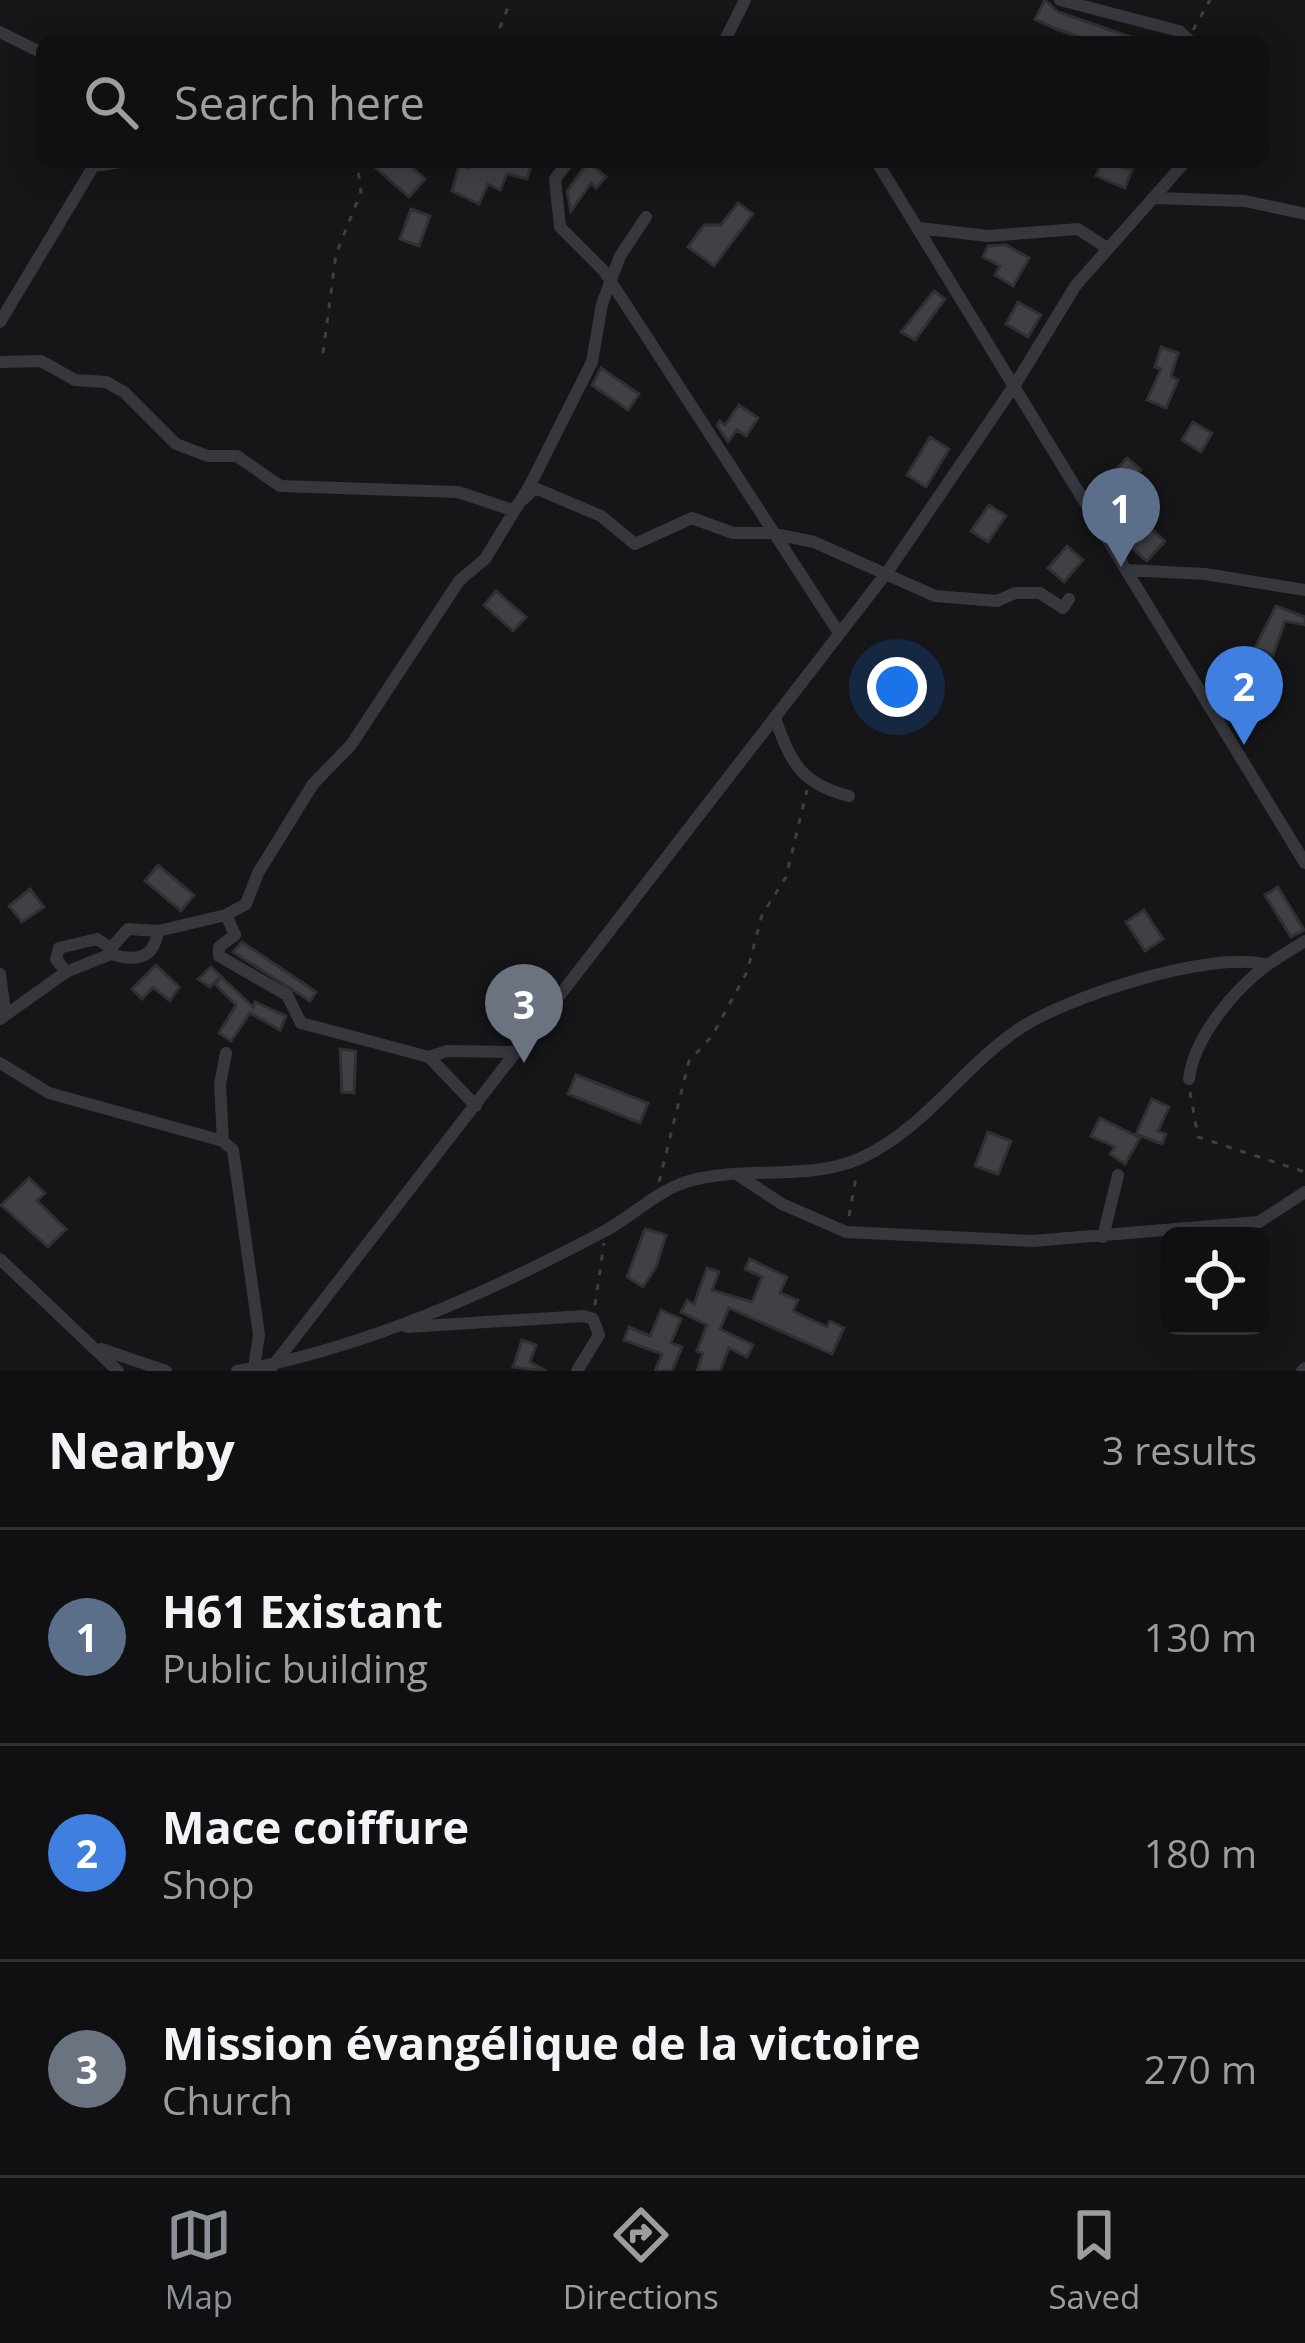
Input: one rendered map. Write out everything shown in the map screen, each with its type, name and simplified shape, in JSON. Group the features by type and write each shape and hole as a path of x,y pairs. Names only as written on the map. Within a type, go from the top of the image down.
{"street":[{"path":"727,36 745,0"},
{"path":"1060,0 1177,36"},
{"path":"0,32 36,49"},
{"path":"0,322 93,168"},
{"path":"563,168 555,178 556,218 611,284 837,630"},
{"path":"881,168 1305,863"},
{"path":"265,1368 518,1052 775,718 837,630 888,577 1076,285 1180,168"},
{"path":"1155,198 1245,201 1305,214"},
{"path":"2,1016 66,972 111,951 128,929 158,931 226,916 246,904 258,873 313,784 351,746 459,581 485,559 592,362 611,284 632,232 646,217"},
{"path":"920,228 988,236 1078,229 1107,248"},
{"path":"0,362 41,361 76,380 106,382 124,392 176,444 208,456 236,456 280,486 458,492 512,511"},
{"path":"512,511 535,488 601,515 635,544 692,518 733,533 814,542 935,596 997,601 1015,592 1040,593 1063,608 1069,599"},
{"path":"1126,570 1205,574 1305,590"},
{"path":"775,718 785,747 809,782 849,796"},
{"path":"226,916 235,935 219,947 219,956 287,995 301,1023 429,1057 476,1106"},
{"path":"66,972 56,959 59,948 97,939 131,960 155,946 158,931"},
{"path":"1189,1079 1200,1045 1235,994 1305,940"},
{"path":"237,1371 265,1368 399,1328 607,1230 658,1194 691,1180 859,1159 948,1096 1017,1030 1060,1008 1186,966 1247,959 1267,965"},
{"path":"0,974 2,1016"},
{"path":"429,1057 447,1051 518,1052"},
{"path":"223,1141 220,1084 226,1053"},
{"path":"0,1063 49,1094 223,1141 233,1150 265,1368"},
{"path":"736,1174 782,1204 846,1232 1033,1241 1259,1222 1305,1192"},
{"path":"1102,1237 1118,1175"},
{"path":"0,1259 69,1327 100,1348 166,1371"},
{"path":"399,1328 593,1319 599,1335 577,1371"},
{"path":"100,1348 118,1371"}],"path":[{"path":"496,36 511,0"},
{"path":"1192,36 1210,0"},
{"path":"323,353 336,254 361,192 358,168"},
{"path":"658,1194 663,1153 689,1061 712,1036 755,954 755,934 786,877 809,782"},
{"path":"1189,1079 1198,1137 1305,1172"},
{"path":"846,1232 859,1159"},
{"path":"593,1319 607,1230"}],"building":[{"path":"1045,0 1058,12 1128,36 1076,36 1035,19"},
{"path":"376,168 413,168 425,179 409,197"},
{"path":"458,168 530,168 527,179 507,174 500,190 488,184 479,204 452,191"},
{"path":"584,168 595,168 606,177 596,188 591,183 571,211 567,191"},
{"path":"1099,168 1132,170 1125,188 1096,176"},
{"path":"738,203 753,214 714,266 688,247 704,225 721,225"},
{"path":"411,209 430,216 419,246 400,239"},
{"path":"1006,245 1029,258 1013,286 995,275 1000,266 983,257 988,246"},
{"path":"934,291 945,299 915,340 901,332"},
{"path":"1018,302 1041,315 1028,337 1006,324"},
{"path":"1161,347 1178,353 1171,376 1178,380 1166,408 1147,400 1161,369 1155,367"},
{"path":"601,368 639,394 628,410 592,385"},
{"path":"739,405 758,418 746,436 737,430 728,442 717,425 720,421 725,425"},
{"path":"1193,422 1212,433 1201,452 1182,440"},
{"path":"930,437 949,449 926,487 907,475"},
{"path":"1127,458 1141,470 1111,503 1098,490"},
{"path":"989,505 1006,516 988,542 971,531"},
{"path":"1148,526 1165,541 1147,561 1130,547"},
{"path":"1067,546 1083,560 1064,582 1048,568"},
{"path":"496,591 526,617 513,631 484,605"},
{"path":"1276,606 1305,617 1305,625 1285,621 1273,655 1255,648"},
{"path":"1238,677 1263,688 1255,703 1231,693"},
{"path":"158,865 194,895 181,911 145,881"},
{"path":"1278,887 1304,930 1291,937 1265,895"},
{"path":"30,889 44,907 22,922 9,906"},
{"path":"1144,910 1163,939 1145,951 1126,922"},
{"path":"242,942 316,992 310,1001 233,952"},
{"path":"156,965 179,987 170,1001 153,987 142,999 132,989"},
{"path":"211,967 253,1007 255,1002 286,1016 280,1030 250,1013 231,1041 219,1033 236,1005 216,985 220,977 210,987 198,979"},
{"path":"340,1049 356,1051 354,1093 342,1092"},
{"path":"576,1075 648,1103 640,1123 568,1094"},
{"path":"1152,1099 1169,1107 1158,1131 1166,1134 1162,1144 1136,1134"},
{"path":"1100,1118 1140,1138 1125,1164 1110,1154 1115,1147 1091,1136"},
{"path":"988,1132 1011,1141 998,1174 975,1166"},
{"path":"29,1178 45,1193 37,1201 66,1229 48,1247 1,1205"},
{"path":"645,1229 666,1235 656,1267 643,1287 627,1277"},
{"path":"750,1259 787,1277 780,1293 798,1300 793,1311 827,1327 830,1321 844,1328 832,1354 729,1308 720,1329 753,1345 747,1357 729,1348 720,1371 697,1371 703,1353 697,1351 707,1325 681,1312 687,1300 694,1304 707,1268 719,1272 712,1290 752,1302 762,1277 745,1269"},
{"path":"661,1310 681,1319 671,1343 682,1347 672,1371 655,1371 662,1354 624,1340 629,1327 650,1336"},
{"path":"522,1340 536,1345 530,1362 546,1371 513,1367"}],"place":[{"name":"H61 Existant","path":"1121,567"},
{"name":"Mace coiffure","path":"1244,745"},
{"name":"Mission évangélique de la victoire","path":"524,1063"}]}
